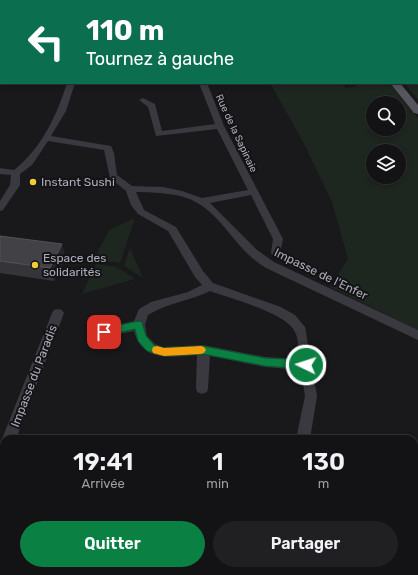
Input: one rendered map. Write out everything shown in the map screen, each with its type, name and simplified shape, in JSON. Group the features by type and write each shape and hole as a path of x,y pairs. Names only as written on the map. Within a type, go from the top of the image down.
{"main road":[{"path":"397,84 418,110"}],"street":[{"path":"0,171 16,173 29,163 62,111 71,84"},
{"name":"Rue de la Sapinaie","path":"203,84 220,126 278,239 276,252"},
{"path":"143,100 152,106 159,134 220,126"},
{"path":"46,138 108,148 113,176 130,189 136,205 142,212 172,230 199,274 209,286 277,310 291,318 301,330 311,396 304,435"},
{"path":"0,208 15,185 16,173"},
{"name":"Impasse de l'Enfer","path":"130,189 163,190 179,193 202,201 213,210 253,253 270,265 418,335"},
{"path":"202,201 254,192"},
{"path":"209,286 191,295 155,305 143,312 139,325 142,338 151,348 164,352 203,350 265,362 306,365"},
{"name":"Impasse du Paradis","path":"11,435 58,313"},
{"path":"104,332 139,325"},
{"path":"202,388 204,362 203,350"}],"shaded area":[{"path":"271,84 341,84 346,88 355,87 356,84 390,84 400,96 366,96 366,136 406,136 406,104 418,118 418,330 330,287 348,259 332,202 302,140"},
{"path":"405,84 418,84 418,100"},
{"path":"135,218 120,263 94,259 109,230"},
{"path":"130,248 143,278 124,266"},
{"path":"96,264 117,267 135,279 82,294"}],"building":[{"path":"0,236 62,244 50,268 0,261"}],"slow traffic":[{"path":"157,350 164,352 201,350"}],"place":[{"name":"Instant Sushi","path":"33,182"},
{"name":"Espace des solidarités","path":"35,265"}],"route":[{"path":"104,332 139,325 142,338 151,348 164,352 203,350 265,362 306,365"}]}
